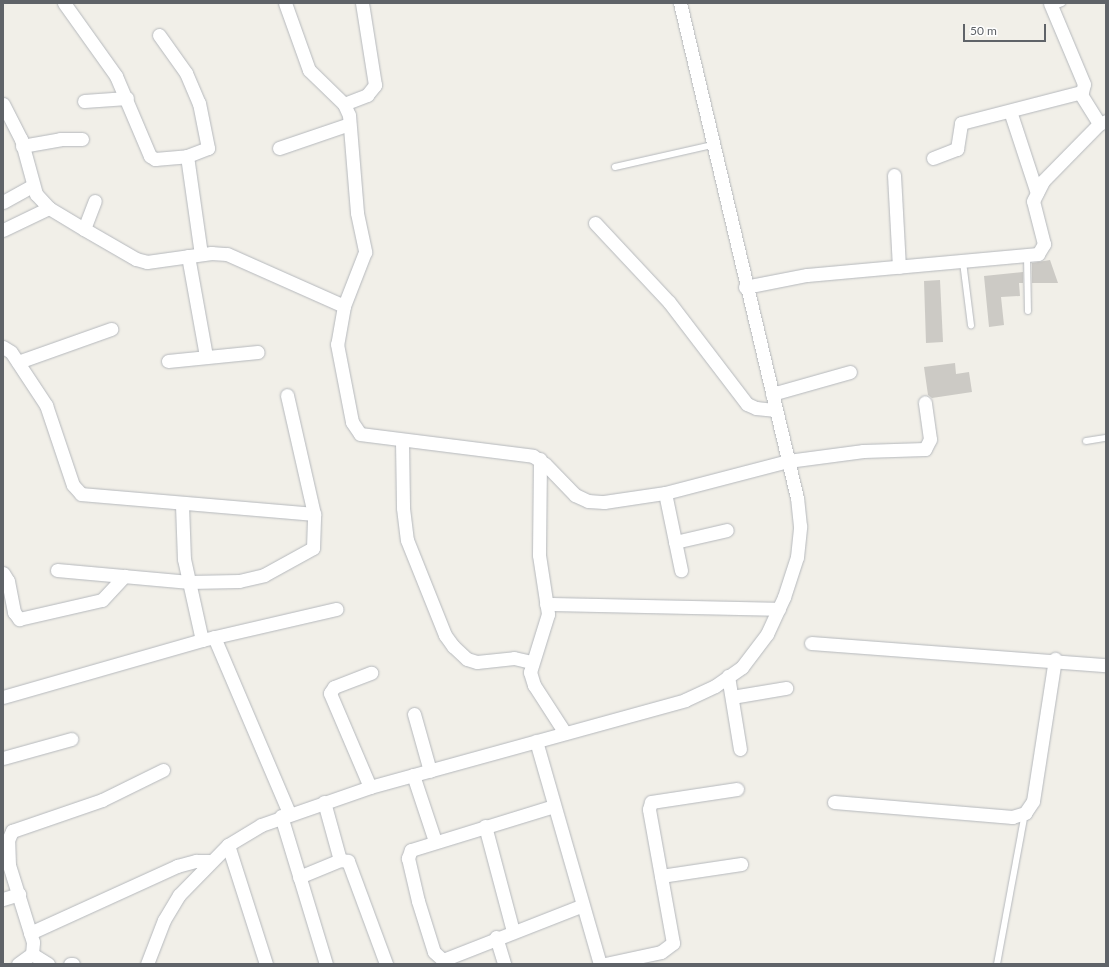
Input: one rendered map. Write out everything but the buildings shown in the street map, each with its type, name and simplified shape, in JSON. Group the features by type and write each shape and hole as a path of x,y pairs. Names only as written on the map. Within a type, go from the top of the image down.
{"street":[{"path":"64,3 104,58 127,98 150,156 156,159 187,156 208,148 200,103 186,73 158,35"},
{"path":"285,3 309,70 344,104 349,124 356,213 365,252 344,306 338,344 354,429 364,436 523,454 540,459 575,495 588,501 604,502 665,493 788,461 863,451 924,449 930,439 925,402"},
{"path":"344,104 367,95 375,85 362,3"},
{"path":"147,964 164,920 179,895 210,861 228,845 285,814 370,787 685,700 728,676 753,655 779,609 798,557 800,526 788,461 745,287 681,3"},
{"path":"1055,4 1084,84 1080,93"},
{"path":"745,287 807,275 1038,254 1044,247 1033,201 1043,181 1102,122 1080,93"},
{"path":"933,158 957,148 961,123 1080,93"},
{"path":"84,101 127,98"},
{"path":"3,104 22,146 32,186 49,208 84,229 136,259 158,261 195,255 227,254 344,306"},
{"path":"1010,111 1037,193"},
{"path":"279,148 349,124"},
{"path":"22,146 60,139 82,139"},
{"path":"187,156 195,255 206,356"},
{"path":"894,174 900,267"},
{"path":"3,202 32,186"},
{"path":"84,229 95,201"},
{"path":"3,230 49,208"},
{"path":"595,223 669,302 744,400 756,408 776,410"},
{"path":"18,362 111,329"},
{"path":"3,347 18,362 46,405 78,492 85,495 133,496 182,505 314,514"},
{"path":"168,361 258,352"},
{"path":"772,394 850,372"},
{"path":"57,570 189,582 256,578 310,550 316,540 314,514 287,395"},
{"path":"402,441 403,508 407,540 445,635 456,650 467,659 477,662 514,658 531,662"},
{"path":"540,459 539,555 548,623 531,662 534,685 565,733"},
{"path":"665,493 681,570"},
{"path":"182,505 182,539 189,582 208,638 285,814 299,877 326,964"},
{"path":"675,542 727,530"},
{"path":"3,573 8,581 14,612 19,619 102,600 124,576"},
{"path":"546,604 779,609"},
{"path":"3,697 208,638 336,609"},
{"path":"811,643 1055,659 1106,665"},
{"path":"834,802 1012,817 1024,813 1033,801 1055,659"},
{"path":"370,787 330,693 334,687 371,673"},
{"path":"728,676 740,749"},
{"path":"732,697 786,688"},
{"path":"414,714 430,771"},
{"path":"3,758 71,739"},
{"path":"536,741 600,964"},
{"path":"32,954 30,933 9,865 8,840 12,831 102,800 163,770"},
{"path":"413,776 435,841"},
{"path":"605,964 661,952 670,947 673,938 649,809 651,802 737,789"},
{"path":"324,802 340,860"},
{"path":"554,806 435,841 411,850 408,858 434,952 443,962 496,937 583,905"},
{"path":"485,826 513,931"},
{"path":"228,845 266,964"},
{"path":"299,877 340,860 351,864 386,964"},
{"path":"30,933 177,866 196,861 210,861"},
{"path":"661,876 742,864"},
{"path":"3,899 19,894"},
{"path":"496,937 504,964"},
{"path":"18,964 32,954"},
{"path":"32,954 48,964"}],"lane":[{"path":"615,167 712,145"},
{"path":"1027,256 1028,311"},
{"path":"963,262 971,325"},
{"path":"1086,441 1106,438"},
{"path":"997,964 1024,813"}]}
